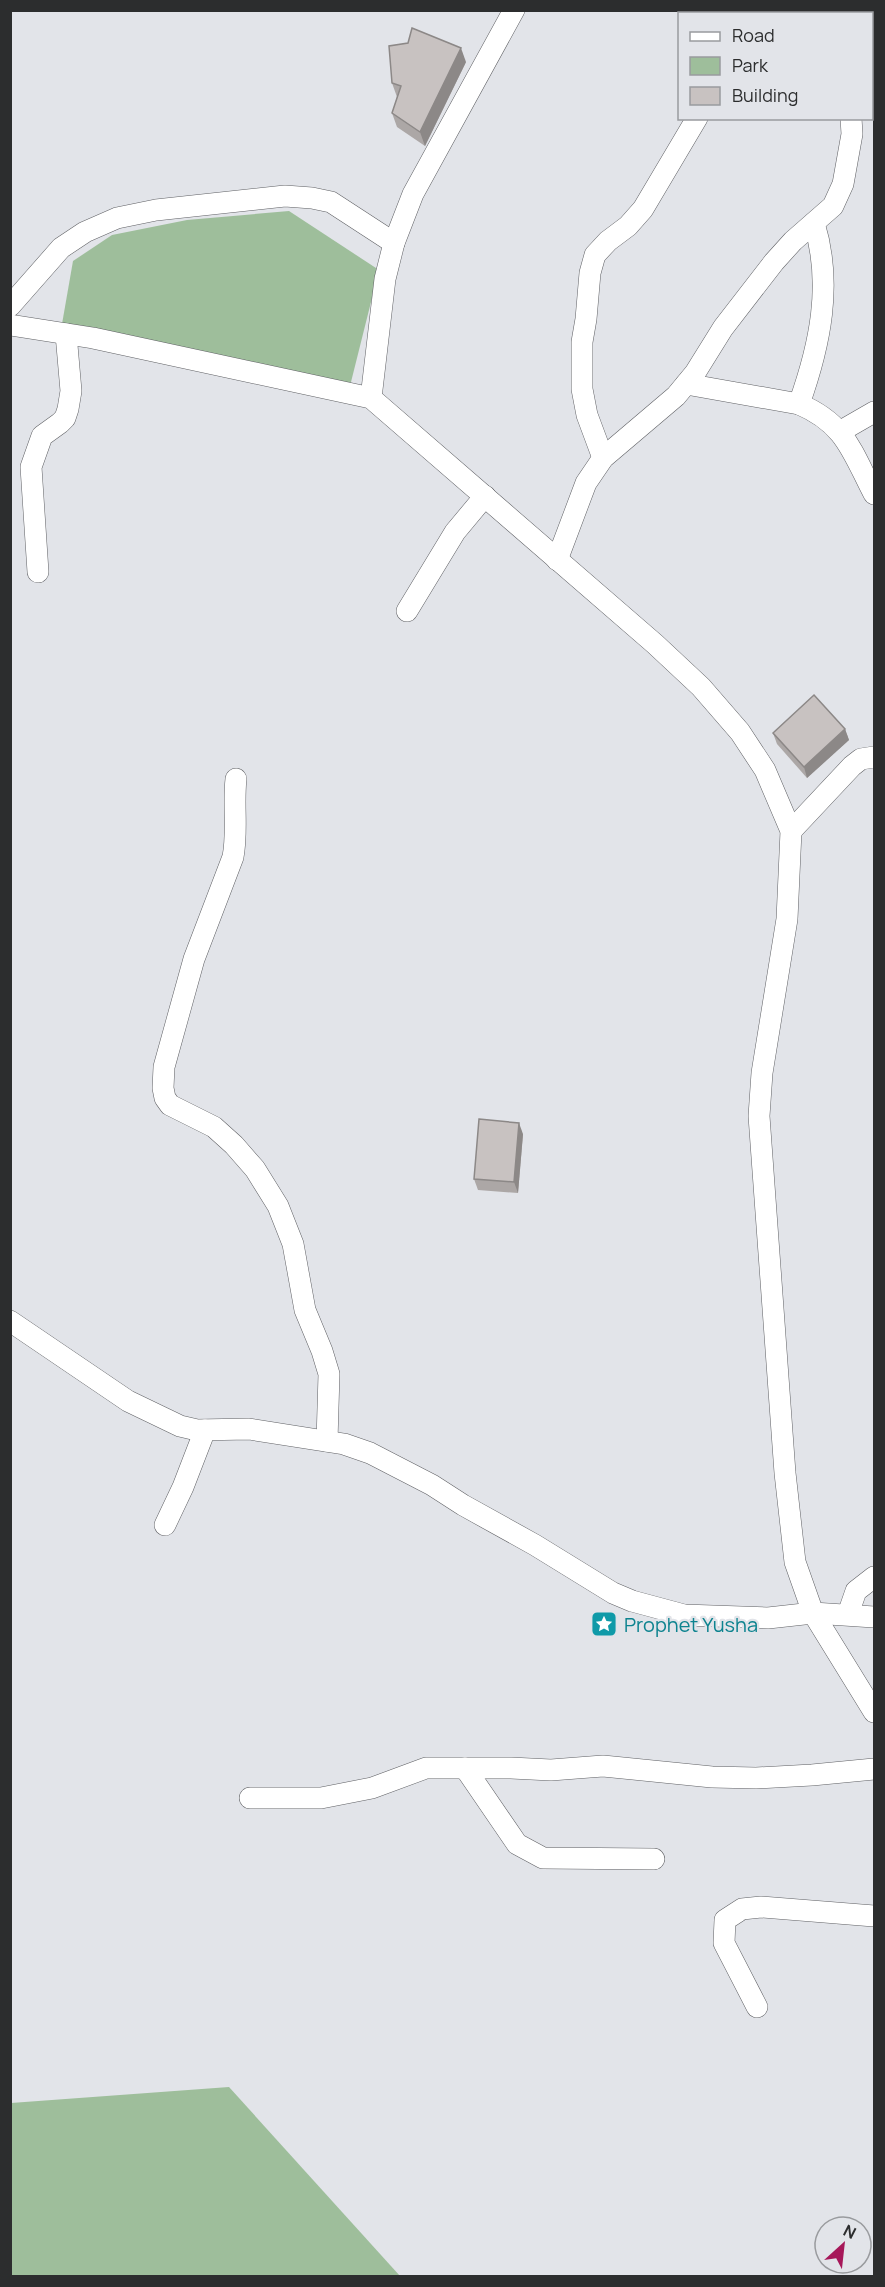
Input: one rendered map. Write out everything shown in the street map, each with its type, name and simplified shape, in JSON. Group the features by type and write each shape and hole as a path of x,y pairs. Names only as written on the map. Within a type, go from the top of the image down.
{"street":[{"path":"371,398 385,279 394,243 413,194 514,10"},
{"path":"603,458 587,415 582,389 582,342 590,273 595,255 644,209 697,120"},
{"path":"556,560 586,483 603,458 652,418 686,384 723,328 774,262 793,241 833,206 843,184 852,134 851,120"},
{"path":"10,306 61,248 85,232 117,218 156,210 285,196 312,198 331,202 394,243"},
{"path":"799,404 811,370 821,321 824,273 822,247 814,223"},
{"path":"10,278 37,275"},
{"path":"10,325 93,338 371,398 663,651 701,687 740,732 765,770 791,831 787,919 762,1073 759,1116 785,1473 795,1562 813,1613 874,1712"},
{"path":"38,572 31,467 42,436 60,423 68,409 71,391 66,334"},
{"path":"686,384 799,404 813,410 841,431 874,494"},
{"path":"841,431 874,412"},
{"path":"407,611 454,532 485,496"},
{"path":"791,831 852,766 861,759 874,757"},
{"path":"236,779 234,809 236,843 233,857 194,959 164,1067 163,1088 170,1105 214,1127 234,1145 255,1169 278,1206 293,1244 305,1310 329,1374 327,1441"},
{"path":"10,1321 128,1401 180,1426 205,1430 249,1429 344,1444 370,1453 403,1469 535,1545 613,1593 632,1601 684,1616 768,1618 813,1613 874,1617"},
{"path":"165,1525 183,1487 205,1430"},
{"path":"848,1614 856,1591 874,1577"},
{"path":"250,1798 321,1798 372,1788 426,1768 551,1770 603,1766 712,1777 756,1778 874,1769"},
{"path":"465,1768 517,1844 543,1858 654,1859"},
{"path":"757,2007 724,1943 725,1920 742,1909 761,1907 874,1916"}],"green space":[{"path":"289,211 379,270 349,390 62,324 73,261 112,235 187,220"},
{"path":"229,2087 400,2276 11,2276 11,2103"}],"building":[{"path":"412,28 461,48 420,132 392,113 401,86 392,83 389,46 408,43"},
{"path":"814,695 845,729 804,767 773,733"},
{"path":"479,1119 519,1123 514,1182 474,1179"}],"place":[{"name":"Prophet Yusha","path":"604,1624"}]}
